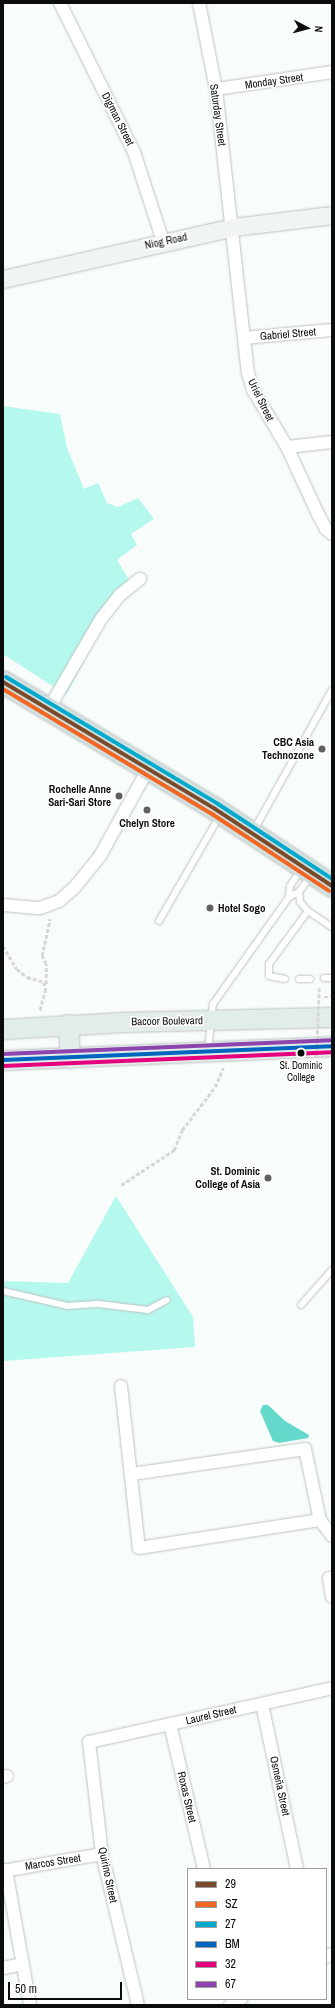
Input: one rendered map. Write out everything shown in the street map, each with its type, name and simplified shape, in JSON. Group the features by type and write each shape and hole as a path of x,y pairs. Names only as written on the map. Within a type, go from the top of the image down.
{"highway":[{"path":"3,682 221,813 322,877"}],"main road":[{"name":"Bacoor Boulevard","path":"3,1028 68,1024 332,1017"},
{"path":"68,1024 70,1058"},
{"path":"3,1060 332,1046"}],"street":[{"name":"Digman Street","path":"60,3 134,152 163,241"},
{"name":"Saturday Street","path":"199,3 216,89 233,227"},
{"name":"Monday Street","path":"216,89 332,72"},
{"name":"Niog Road","path":"3,279 163,241 233,227 332,216"},
{"name":"Uriel Street","path":"233,227 248,373 253,390 286,447 318,514 332,534"},
{"name":"Gabriel Street","path":"244,338 332,330"},
{"path":"286,447 332,442"},
{"path":"48,710 101,619 120,595 140,579"},
{"path":"5,907 40,908 59,901 74,888 100,856 148,769"},
{"path":"121,1386 132,1474 138,1548 320,1520"},
{"path":"132,1474 305,1450 320,1520 332,1536"},
{"path":"329,1578 332,1598"},
{"name":"Laurel Street","path":"89,1742 332,1688"},
{"name":"Osmeña Street","path":"262,1704 297,1868"},
{"name":"Roxas Street","path":"170,1724 204,1868"},
{"name":"Quirino Street","path":"89,1742 102,1854 138,2005"},
{"name":"Marcos Street","path":"4,1871 102,1854"},
{"path":"4,1871 30,2005"},
{"path":"3,1968 23,1964"}],"lane":[{"path":"252,832 332,690"},
{"path":"159,921 221,813"},
{"path":"216,1052 211,1020 213,1004 289,897 322,877"},
{"path":"289,897 290,886 322,877"},
{"path":"299,892 300,902 308,911 332,927"},
{"path":"285,980 269,976 269,964 308,911"},
{"path":"324,978 332,978"},
{"path":"299,979 310,979"},
{"path":"301,1305 332,1270"},
{"path":"3,1291 68,1306 99,1304 148,1310 167,1300"}],"path":[{"path":"40,1025 40,1010 46,989 46,964 42,956 49,930 50,904"},
{"path":"3,946 17,969 27,977 44,982 46,989"},
{"path":"316,1064 319,988 332,987 332,997 324,997"},
{"path":"121,1185 174,1150 182,1130 215,1087 223,1068 216,1052"}],"shaded area":[{"path":"3,406 60,414 67,448 84,489 98,483 107,503 118,507 138,498 154,519 131,534 137,545 117,560 131,583 104,624 66,695 3,654"},
{"path":"116,1196 193,1317 195,1347 3,1361 3,1281 68,1283"},
{"path":"263,1405 268,1405 285,1421 309,1435 308,1438 279,1443 273,1441 260,1411"}],"transit line":[{"name":"27","path":"6,677 218,804 332,879"},
{"name":"29","path":"3,682 215,809 332,886"},
{"name":"SZ","path":"3,689 212,814 329,891"},
{"name":"67","path":"3,1054 332,1040"},
{"name":"BM","path":"3,1060 332,1046"},
{"name":"32","path":"3,1066 332,1052"}],"place":[{"name":"CBC Asia Technozone","path":"322,749"},
{"name":"Rochelle Anne Sari-Sari Store","path":"119,796"},
{"name":"Chelyn Store","path":"147,810"},
{"name":"Hotel Sogo","path":"210,908"},
{"name":"St. Dominic College","path":"301,1053"},
{"name":"St. Dominic College of Asia","path":"268,1178"}]}
